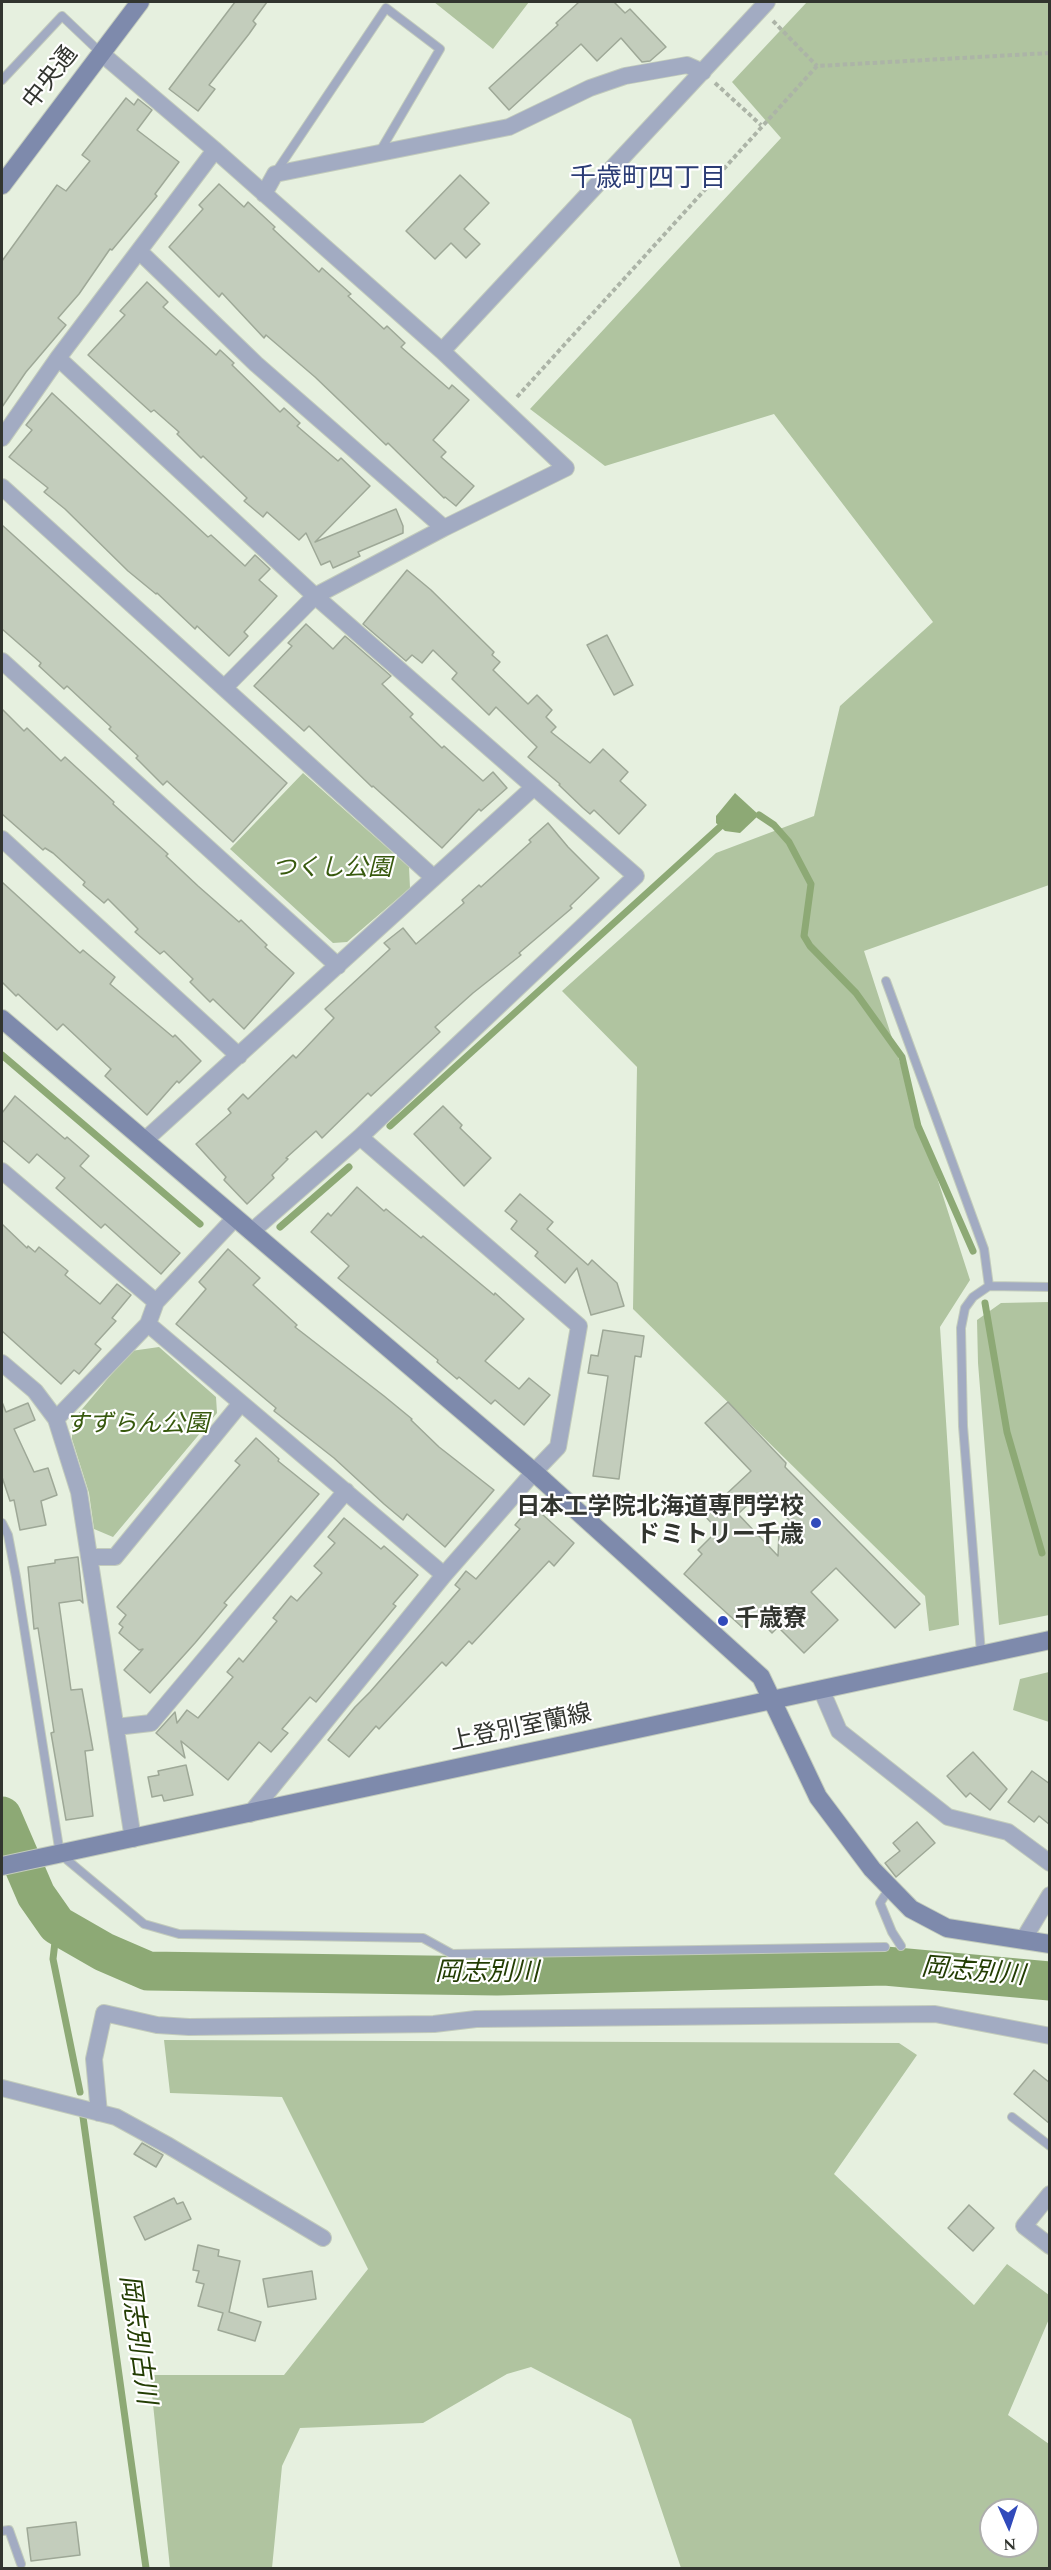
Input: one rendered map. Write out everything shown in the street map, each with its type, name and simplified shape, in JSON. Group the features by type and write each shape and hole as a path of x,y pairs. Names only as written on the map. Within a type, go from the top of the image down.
{"street":[{"name":"中央通","path":"3,179 140,2"},
{"path":"442,351 764,5"},
{"path":"102,54 215,150 442,351 566,468 444,528 315,596 224,688"},
{"path":"264,194 275,174 509,127 590,88 625,75 687,65 703,72"},
{"path":"2,438 58,358 215,150"},
{"path":"139,251 256,364 444,528"},
{"path":"58,358 315,596 636,876 360,1137 251,1232"},
{"path":"2,487 434,878"},
{"path":"2,661 338,966"},
{"path":"145,1140 534,787"},
{"path":"2,839 239,1056"},
{"path":"2,1019 534,1472 761,1677 818,1797 872,1869 911,1909 947,1928 1050,1944"},
{"path":"250,1814 444,1575 558,1447 579,1326 360,1137"},
{"path":"2,1171 156,1302"},
{"path":"56,1419 148,1324 156,1302 235,1218"},
{"path":"148,1324 444,1575"},
{"path":"2,1363 35,1391 56,1419 79,1492 133,1839"},
{"path":"89,1557 115,1557 241,1403"},
{"path":"116,1727 151,1723 346,1491"},
{"name":"上登別室蘭線","path":"2,1866 250,1814 981,1653 1050,1640"},
{"path":"821,1689 839,1731 948,1817 1008,1832 1050,1863"},
{"path":"1023,1940 1050,1895"},
{"path":"99,2113 94,2059 104,2013 157,2025 189,2027 434,2024 476,2019 935,2014 1050,2036"},
{"path":"2,2088 116,2117 323,2238"},
{"path":"1050,2194 1024,2226 1050,2246"}],"lane":[{"path":"275,174 386,8 440,49 379,153"},
{"path":"2,80 62,16 102,54"},
{"path":"886,981 984,1249 989,1286"},
{"path":"981,1653 963,1426 961,1328 965,1308 973,1297 989,1286 1050,1287"},
{"path":"2,1523 8,1535 16,1577 55,1855 144,1924 178,1934 423,1938 452,1954 885,1947"},
{"path":"889,1889 880,1903 892,1932 901,1946"},
{"path":"1012,2117 1050,2146"},
{"path":"2,2531 9,2530 21,2564"}],"path":[{"path":"764,5 817,66"},
{"path":"505,410 761,125 817,66 1050,53"},
{"path":"703,72 761,125"}],"green space":[{"path":"434,2 529,2 493,49"},
{"path":"807,2 1049,2 1049,885 864,951 970,1280 940,1327 959,1625 929,1631 925,1596 633,1309 637,1067 562,991 716,853 814,816 840,706 933,622 774,414 605,466 530,409 781,138 732,82"},
{"name":"つくし公園","path":"303,773 409,867 410,888 347,942 333,943 230,849"},
{"path":"1049,1302 1049,1615 999,1625 978,1363 977,1320 1001,1303"},
{"name":"すずらん公園","path":"159,1347 216,1397 217,1413 113,1537 94,1529 89,1493 72,1439 72,1421 131,1351"},
{"path":"1049,1672 1049,1722 1013,1710 1020,1679"},
{"path":"164,2040 899,2043 917,2055 834,2174 974,2305 1007,2264 1049,2295 1049,2319 1008,2415 1049,2444 1049,2568 681,2568 631,2419 531,2367 507,2374 423,2423 300,2428 282,2466 272,2568 170,2568 150,2375 284,2375 368,2269 282,2097 170,2093"}],"shaded area":[{"path":"735,793 759,815 740,833 725,831 716,823 716,816"}],"building":[{"path":"235,2 267,2 253,21 256,24 209,85 215,89 198,111 169,89"},
{"path":"579,2 614,2 625,13 630,9 666,47 650,61 642,62 621,38 597,61 581,44 509,110 489,88 558,25 556,23"},
{"path":"126,98 134,105 138,99 152,110 137,130 179,162 155,194 157,196 112,250 110,249 79,294 58,318 66,325 26,372 2,407 2,261 57,185 66,191 90,161 82,155"},
{"path":"460,175 489,203 464,229 480,244 466,258 451,243 435,259 406,231"},
{"path":"219,184 244,207 248,202 319,272 322,268 351,294 348,296 384,329 387,326 405,343 401,347 449,389 452,385 469,400 433,440 446,452 441,457 474,486 456,506 444,498 388,443 386,445 315,377 266,335 264,338 222,293 219,297 169,247 203,209 199,205"},
{"path":"147,282 168,302 163,307 216,355 220,350 234,363 232,365 280,412 284,408 300,423 297,426 338,461 341,458 370,486 315,542 396,509 403,526 403,533 358,552 360,556 333,568 330,561 321,565 306,533 299,540 267,512 263,517 244,501 247,498 177,434 179,432 154,410 151,412 88,355 125,315 120,311"},
{"path":"52,393 208,537 211,535 245,566 255,555 270,569 259,580 277,596 244,632 248,636 229,656 197,626 195,629 157,593 128,571 65,509 44,492 48,488 9,457 32,430 26,425"},
{"path":"2,525 287,783 233,842 167,781 163,785 136,758 138,756 109,729 111,727 67,686 64,689 39,666 41,663 2,629"},
{"path":"407,570 431,590 494,652 492,655 500,662 493,670 528,704 537,695 552,710 546,717 556,727 551,732 590,763 603,749 628,772 620,781 646,805 619,834 594,810 590,814 528,757 537,747 496,707 489,715 452,679 457,673 433,650 422,663 412,655 406,661 363,624"},
{"path":"306,624 333,649 345,636 391,676 382,684 413,714 410,717 442,748 444,746 483,781 493,772 507,788 481,811 479,809 442,848 372,787 309,726 304,731 254,686 292,646 288,643"},
{"path":"607,635 633,685 614,695 587,645"},
{"path":"2,709 24,731 27,728 61,761 65,757 168,854 166,856 239,922 241,920 267,945 265,947 294,973 244,1029 213,999 210,1002 190,982 193,979 164,951 160,954 135,932 138,929 108,899 104,903 83,885 85,882 53,853 45,848 43,850 2,814"},
{"path":"548,823 599,878 570,906 572,908 519,953 521,955 435,1027 440,1032 371,1096 368,1093 322,1138 316,1131 286,1158 288,1159 272,1175 274,1178 247,1204 224,1180 226,1177 196,1144 231,1113 228,1109 243,1094 248,1099 293,1055 296,1058 334,1018 325,1009 390,949 384,943 403,928 416,944 464,903 462,900 479,885 481,887 531,842 529,840"},
{"path":"2,882 80,953 83,950 115,977 110,984 173,1037 175,1035 201,1061 179,1083 177,1081 147,1115 105,1076 111,1069 63,1024 57,1030 2,982"},
{"path":"15,1096 65,1139 67,1137 89,1156 80,1166 180,1253 161,1274 105,1224 101,1228 56,1188 65,1178 37,1154 29,1163 2,1140 2,1113"},
{"path":"443,1106 462,1125 460,1128 491,1158 464,1186 414,1134"},
{"path":"357,1187 384,1211 386,1209 421,1238 423,1236 524,1319 485,1361 519,1389 529,1378 550,1395 524,1425 495,1400 491,1404 459,1377 457,1379 437,1362 438,1360 338,1278 349,1266 311,1232 328,1213 331,1216"},
{"path":"520,1194 553,1222 547,1229 588,1265 592,1260 617,1283 624,1306 591,1315 577,1268 565,1283 535,1256 538,1252 511,1229 517,1221 505,1211"},
{"path":"2,1224 27,1248 28,1246 35,1252 39,1247 68,1271 65,1275 100,1304 117,1284 131,1295 112,1318 116,1321 95,1344 101,1349 79,1374 74,1370 61,1384 2,1331"},
{"path":"228,1249 260,1278 253,1285 297,1325 295,1327 384,1396 412,1419 439,1447 494,1490 445,1547 407,1514 403,1520 334,1458 274,1411 276,1408 176,1324 206,1289 199,1282"},
{"path":"603,1330 644,1336 641,1357 635,1356 619,1479 593,1476 608,1376 588,1373 591,1355 598,1356"},
{"path":"2,1402 6,1412 28,1403 35,1420 14,1429 34,1472 48,1468 57,1495 41,1501 46,1525 20,1530 14,1500 10,1501 2,1477"},
{"name":"日本工学院北海道専門学校 ドミトリー千歳","path":"728,1402 786,1463 785,1467 920,1604 895,1628 836,1568 811,1592 838,1620 804,1653 778,1627 772,1633 753,1614 742,1627 684,1574 702,1554 698,1550 718,1530 704,1515 751,1471 705,1423","holes":["761,1492 803,1534 779,1533 778,1556 738,1514"]},
{"path":"256,1438 279,1459 278,1461 319,1494 224,1603 227,1605 195,1643 150,1693 124,1670 143,1649 139,1650 119,1633 123,1627 119,1624 126,1615 117,1607 240,1465 235,1461"},
{"path":"532,1505 574,1543 554,1566 549,1561 472,1644 469,1641 446,1666 442,1662 379,1729 376,1726 349,1757 328,1740 460,1589 455,1585 466,1571 476,1579 520,1529 515,1525"},
{"path":"344,1518 381,1549 384,1546 418,1575 393,1604 396,1606 316,1702 310,1697 282,1729 288,1733 271,1752 259,1742 228,1780 181,1741 185,1758 156,1733 175,1712 177,1723 187,1710 198,1718 233,1677 227,1672 239,1658 243,1662 277,1621 273,1618 291,1596 297,1601 322,1573 314,1566 335,1543 328,1537"},
{"path":"78,1557 83,1603 80,1600 59,1603 71,1690 82,1689 93,1750 85,1751 93,1816 66,1820 51,1733 54,1732 38,1628 34,1629 28,1567"},
{"path":"973,1752 1007,1789 990,1810 970,1793 966,1797 947,1776"},
{"path":"186,1765 193,1795 164,1801 162,1795 152,1797 148,1777 159,1775 158,1771"},
{"path":"1032,1771 1050,1784 1050,1825 1039,1816 1034,1822 1008,1802"},
{"path":"917,1822 935,1843 896,1877 885,1863 900,1851 893,1843"},
{"path":"1034,2070 1050,2083 1050,2124 1014,2094"},
{"path":"142,2143 163,2155 156,2167 134,2154"},
{"path":"174,2198 177,2204 183,2202 191,2219 145,2240 134,2217"},
{"path":"969,2205 994,2228 973,2251 948,2228"},
{"path":"198,2245 219,2250 218,2256 240,2261 229,2312 261,2322 255,2341 218,2330 223,2313 198,2306 204,2284 196,2282 199,2271 193,2270"},
{"path":"312,2271 316,2299 268,2307 263,2279"},
{"path":"76,2522 80,2555 31,2561 27,2528"}],"waterway":[{"path":"759,815 774,825 789,842 811,884 804,936 810,946 856,993 902,1057 918,1126 973,1251"},
{"path":"390,1126 722,825"},
{"path":"2,1055 200,1224"},
{"path":"280,1227 349,1167"},
{"path":"985,1303 1007,1432 1042,1553"},
{"name":"岡志別川","path":"2,1816 36,1895 57,1925 104,1952 148,1971 497,1976 885,1966 1050,1981"},
{"name":"岡志別古川","path":"57,1925 53,1959 80,2092"},
{"name":"岡志別古川","path":"83,2117 146,2568"}],"place":[{"name":"日本工学院北海道専門学校 ドミトリー千歳","path":"816,1523"},
{"name":"千歳寮","path":"723,1621"}],"district":[{"name":"千歳町四丁目","path":"648,181"}]}
